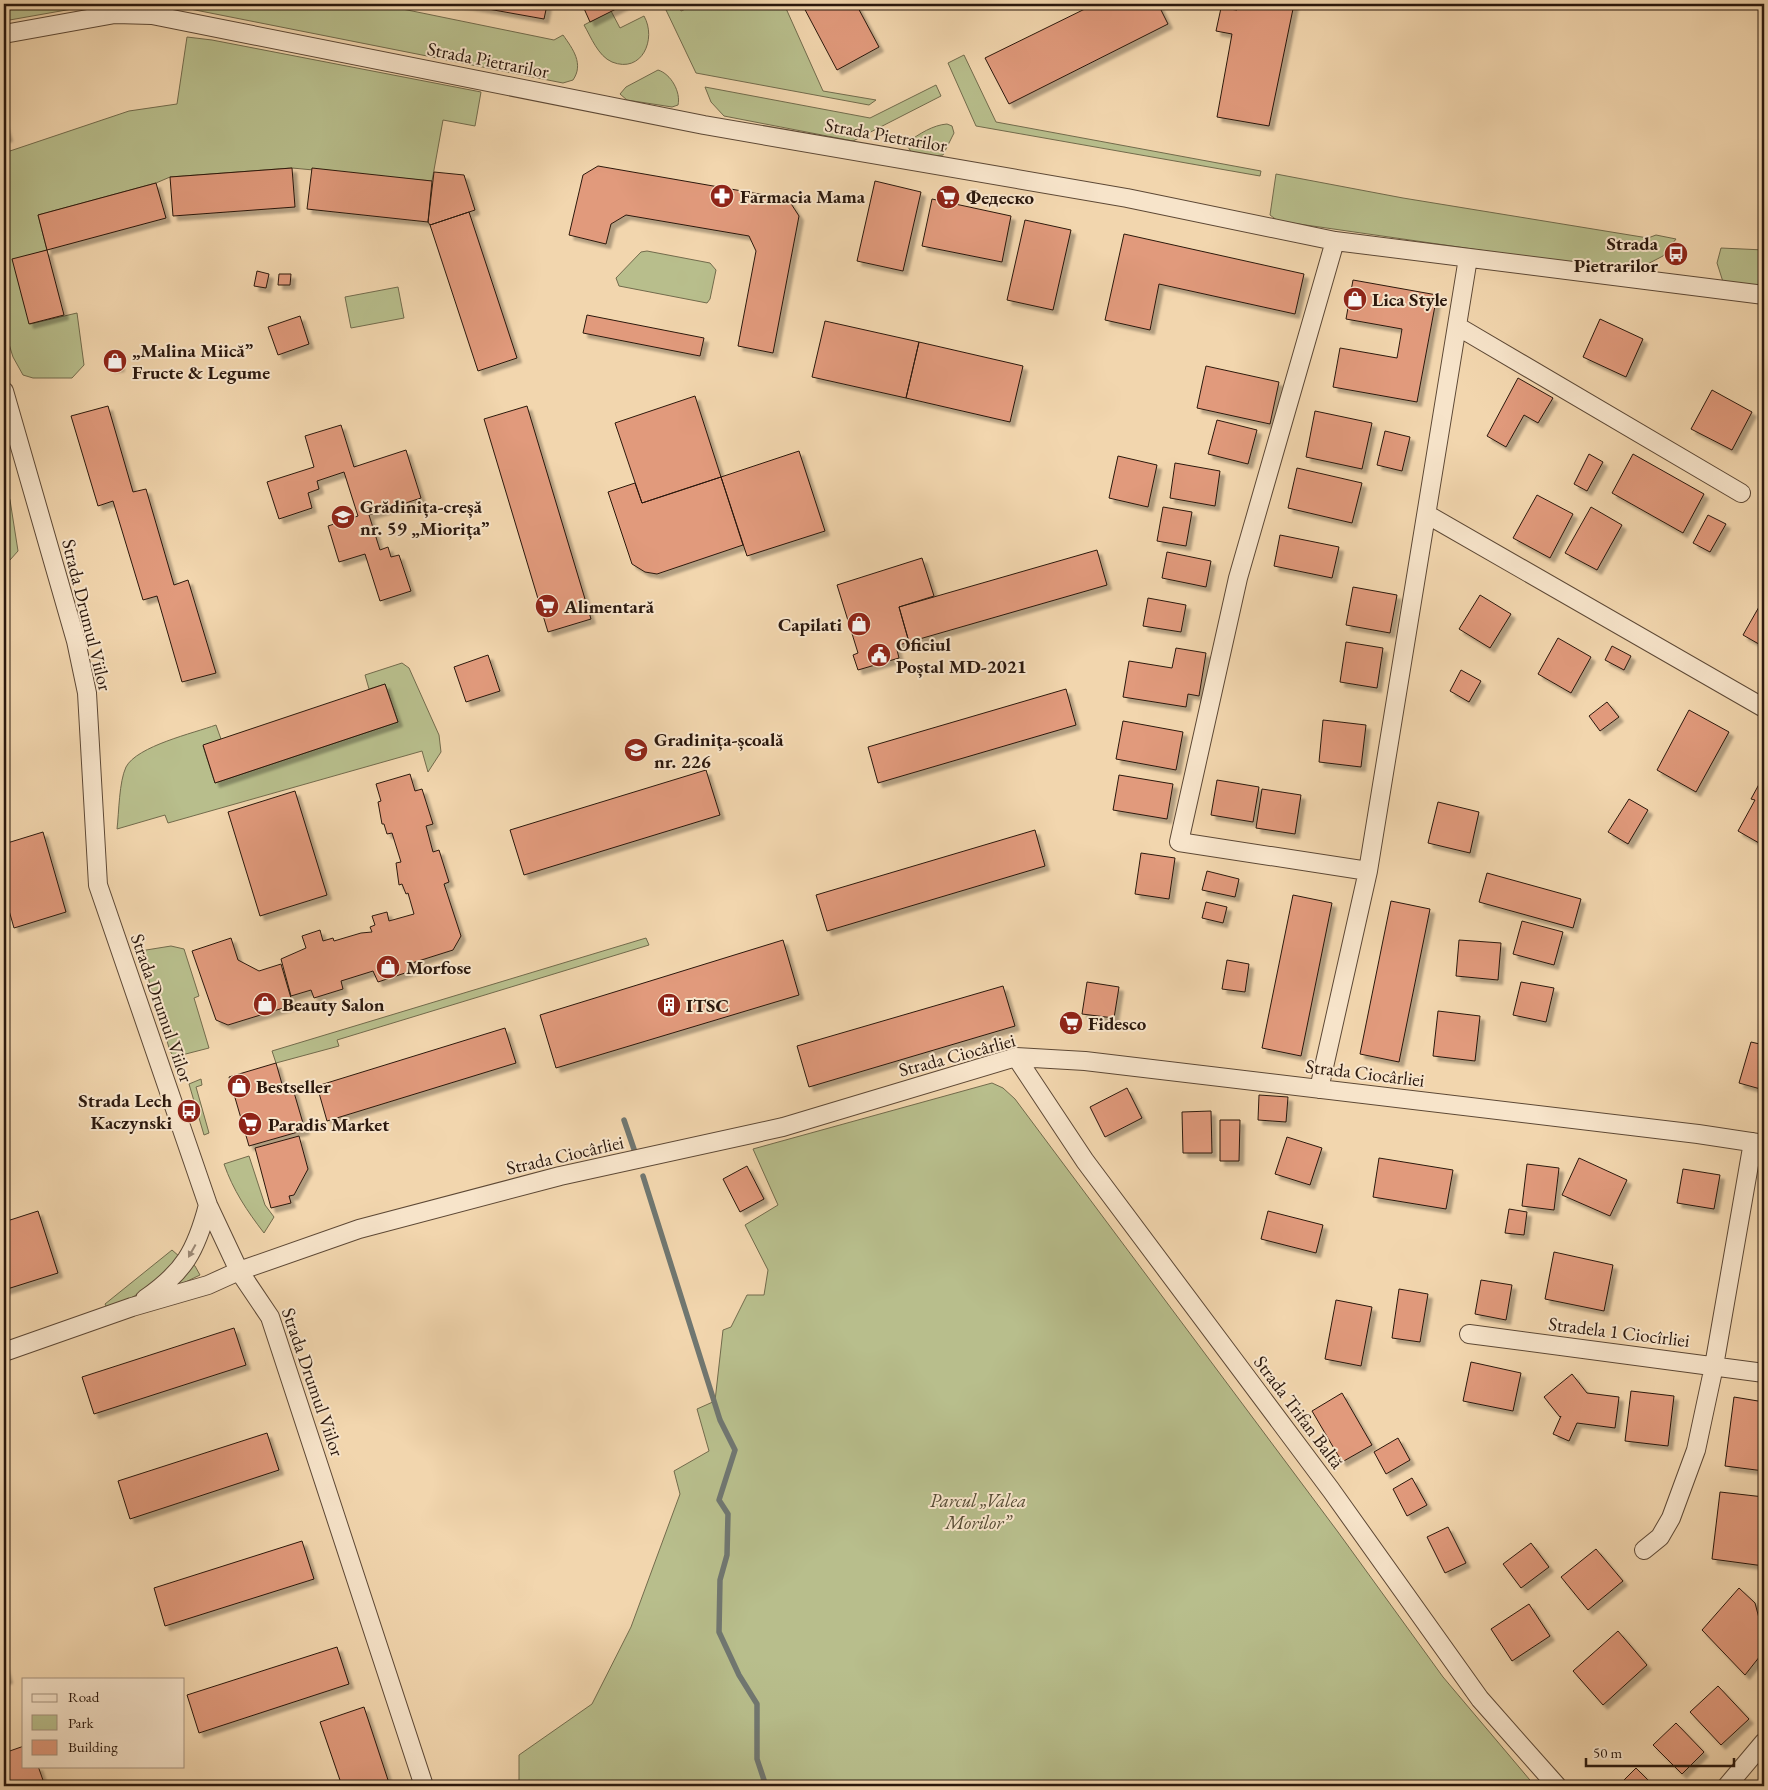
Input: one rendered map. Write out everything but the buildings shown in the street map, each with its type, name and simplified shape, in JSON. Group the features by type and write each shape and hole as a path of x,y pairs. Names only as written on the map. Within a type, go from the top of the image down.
{"street":[{"name":"Strada Pietrarilor","path":"4,34 115,14 152,15 704,125 1127,198 1335,241 1764,295"},
{"path":"1335,241 1238,578 1179,842 1368,871"},
{"path":"1319,1089 1368,871 1428,515 1468,258"},
{"path":"1457,326 1741,493"},
{"name":"Strada Drumul Viilor","path":"4,391 76,641 87,693 98,885 208,1205 239,1271 270,1318 424,1786"},
{"path":"1428,515 1764,708"},
{"name":"Strada Ciocârliei","path":"239,1271 359,1229 560,1176 783,1127 1016,1057 1085,1061 1698,1134 1759,1143"},
{"name":"Strada Trifan Baltă","path":"1016,1057 1085,1161 1331,1490 1480,1699 1557,1786"},
{"path":"1644,1550 1660,1537 1684,1487 1696,1450 1759,1143"},
{"path":"132,1307 162,1286 179,1271 191,1256 202,1230 208,1205"},
{"path":"4,1352 132,1307 208,1285 239,1271"},
{"name":"Stradela 1 Ciocîrliei","path":"1469,1334 1764,1373"},
{"path":"1727,1786 1764,1742"}],"green space":[{"path":"4,4 128,4 72,9 4,21"},
{"path":"165,4 378,4 554,40 563,35 576,57 577,68 573,80 563,83"},
{"path":"668,4 678,4 681,11 697,4 784,4 823,91 876,100 869,105 696,73 666,10"},
{"path":"611,11 620,28 644,16 648,25 649,35 644,52 639,59 631,63 623,64 607,59 595,46 584,25"},
{"path":"187,37 212,40 481,92 475,126 443,120 432,181 292,168 170,177 156,183 38,215 47,250 13,260 30,324 77,313 84,365 72,378 33,378 23,375 13,357 4,328 4,153 129,111 177,104"},
{"path":"964,55 996,122 1261,171 1260,176 976,126 948,63"},
{"path":"658,70 667,75 674,84 679,100 678,105 672,107 627,100 620,94 626,87"},
{"path":"936,85 941,96 853,141 724,116 711,102 705,87 870,118"},
{"path":"947,124 952,126 954,133 943,155 933,156 912,153 908,147 908,142 931,128"},
{"path":"1276,174 1403,198 1648,238 1656,235 1676,239 1663,256 1632,272 1278,221 1270,215"},
{"path":"1721,248 1764,250 1764,289 1724,285 1717,263"},
{"path":"647,251 710,263 716,270 710,299 707,303 619,286 616,278 641,252"},
{"path":"398,287 404,318 351,328 345,297"},
{"path":"4,482 10,500 18,551 10,560 4,562"},
{"path":"402,663 409,668 439,735 441,752 428,772 422,751 168,823 165,815 117,829 124,773 132,759 142,753 167,741 216,725 221,739 203,746 215,783 398,722 385,684 369,689 365,675"},
{"path":"646,938 649,945 337,1040 339,1046 276,1063 272,1051"},
{"path":"171,946 184,949 199,996 194,998 209,1048 174,1057 170,1051 140,951"},
{"path":"201,1079 202,1085 196,1087 209,1133 204,1135 189,1084"},
{"name":"Parcul „Valea Morilor”","path":"992,1083 1003,1088 1015,1099 1338,1532 1443,1677 1535,1786 519,1786 519,1755 592,1704 631,1627 680,1494 674,1471 709,1451 697,1409 715,1401 723,1330 731,1327 747,1295 764,1295 768,1270 745,1225 778,1205 753,1149"},
{"path":"249,1156 265,1205 274,1217 264,1233 241,1200 224,1164"},
{"path":"172,1250 180,1257 166,1273 138,1294 107,1308 105,1304"},
{"path":"191,1263 200,1275 173,1288"}],"waterway":[{"path":"624,1120 637,1158"},
{"path":"643,1176 720,1420 735,1450 719,1500 728,1514 727,1555 720,1580 719,1632 739,1675 757,1704 757,1759 766,1786"}],"place":[{"name":"Farmacia Mama","path":"722,196"},
{"name":"Федеско","path":"948,197"},
{"name":"Strada Pietrarilor","path":"1676,254"},
{"name":"Lica Style","path":"1355,299"},
{"name":"„Malina Miică” Fructe & Legume","path":"115,361"},
{"name":"Grădinița-creșă nr. 59 „Miorița”","path":"343,517"},
{"name":"Alimentară","path":"547,606"},
{"name":"Capilati","path":"859,624"},
{"name":"Oficiul Poștal MD-2021","path":"879,655"},
{"name":"Gradinița-școală nr. 226","path":"636,750"},
{"name":"Morfose","path":"388,967"},
{"name":"Beauty Salon","path":"265,1004"},
{"name":"ITSC","path":"669,1005"},
{"name":"Fidesco","path":"1071,1023"},
{"name":"Bestseller","path":"239,1086"},
{"name":"Strada Lech Kaczynski","path":"189,1111"},
{"name":"Paradis Market","path":"250,1124"}]}
